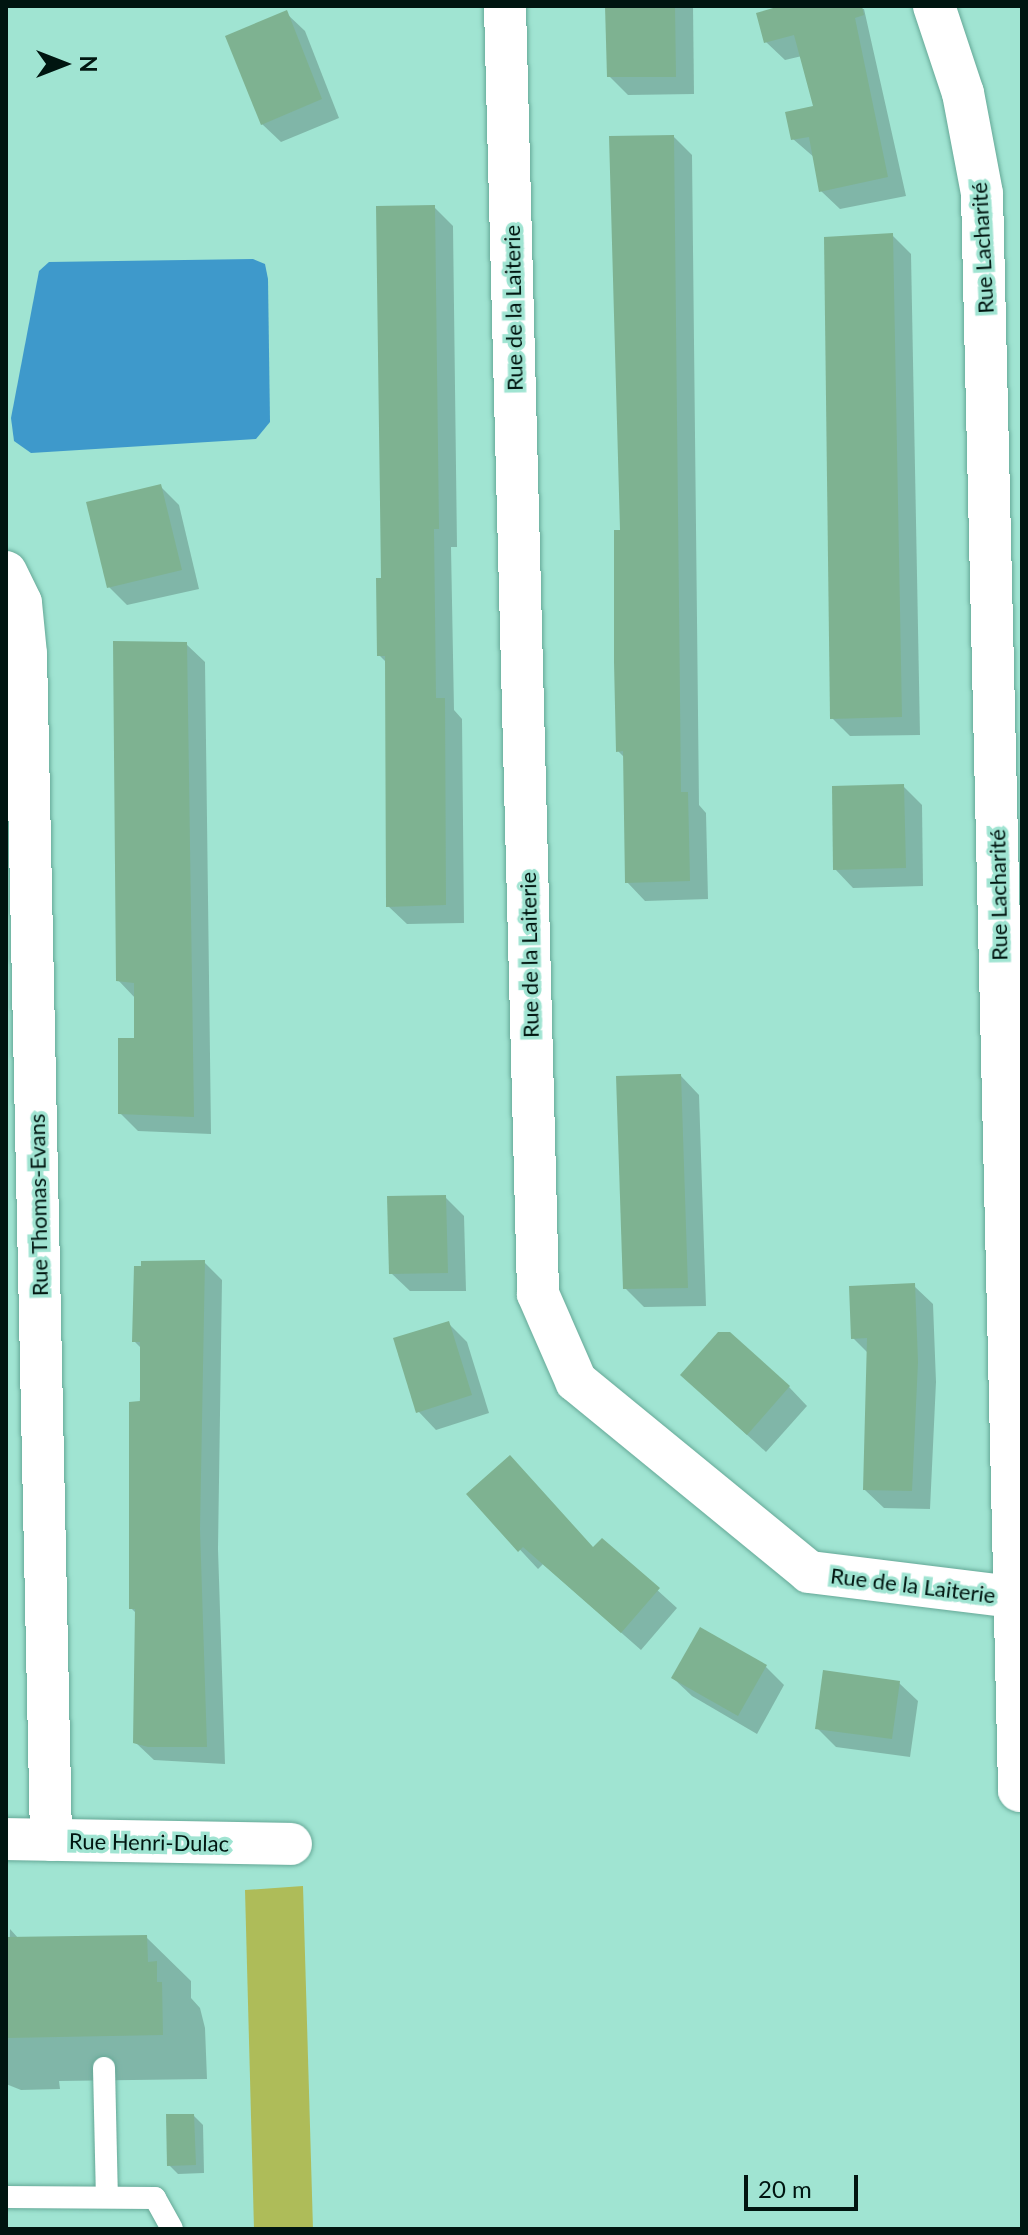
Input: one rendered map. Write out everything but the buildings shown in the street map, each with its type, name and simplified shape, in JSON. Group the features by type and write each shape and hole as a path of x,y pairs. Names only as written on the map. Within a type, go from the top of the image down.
{"street":[{"name":"Rue de la Laiterie","path":"505,6 538,1294 576,1381 809,1572 1017,1598"},
{"name":"Rue Lacharité","path":"934,6 963,93 982,194 1011,940 1019,1791"},
{"name":"Rue Thomas-Evans","path":"6,572 21,603 26,654 51,1840"},
{"name":"Rue Henri-Dulac","path":"6,1839 291,1844"}],"lane":[{"path":"104,2068 107,2196"},
{"path":"6,2197 155,2198 172,2229"}],"green space":[{"path":"303,1886 313,2229 254,2229 245,1890"}],"water":[{"path":"253,259 265,264 268,279 270,422 256,439 31,453 14,441 11,418 39,271 49,262"}]}
